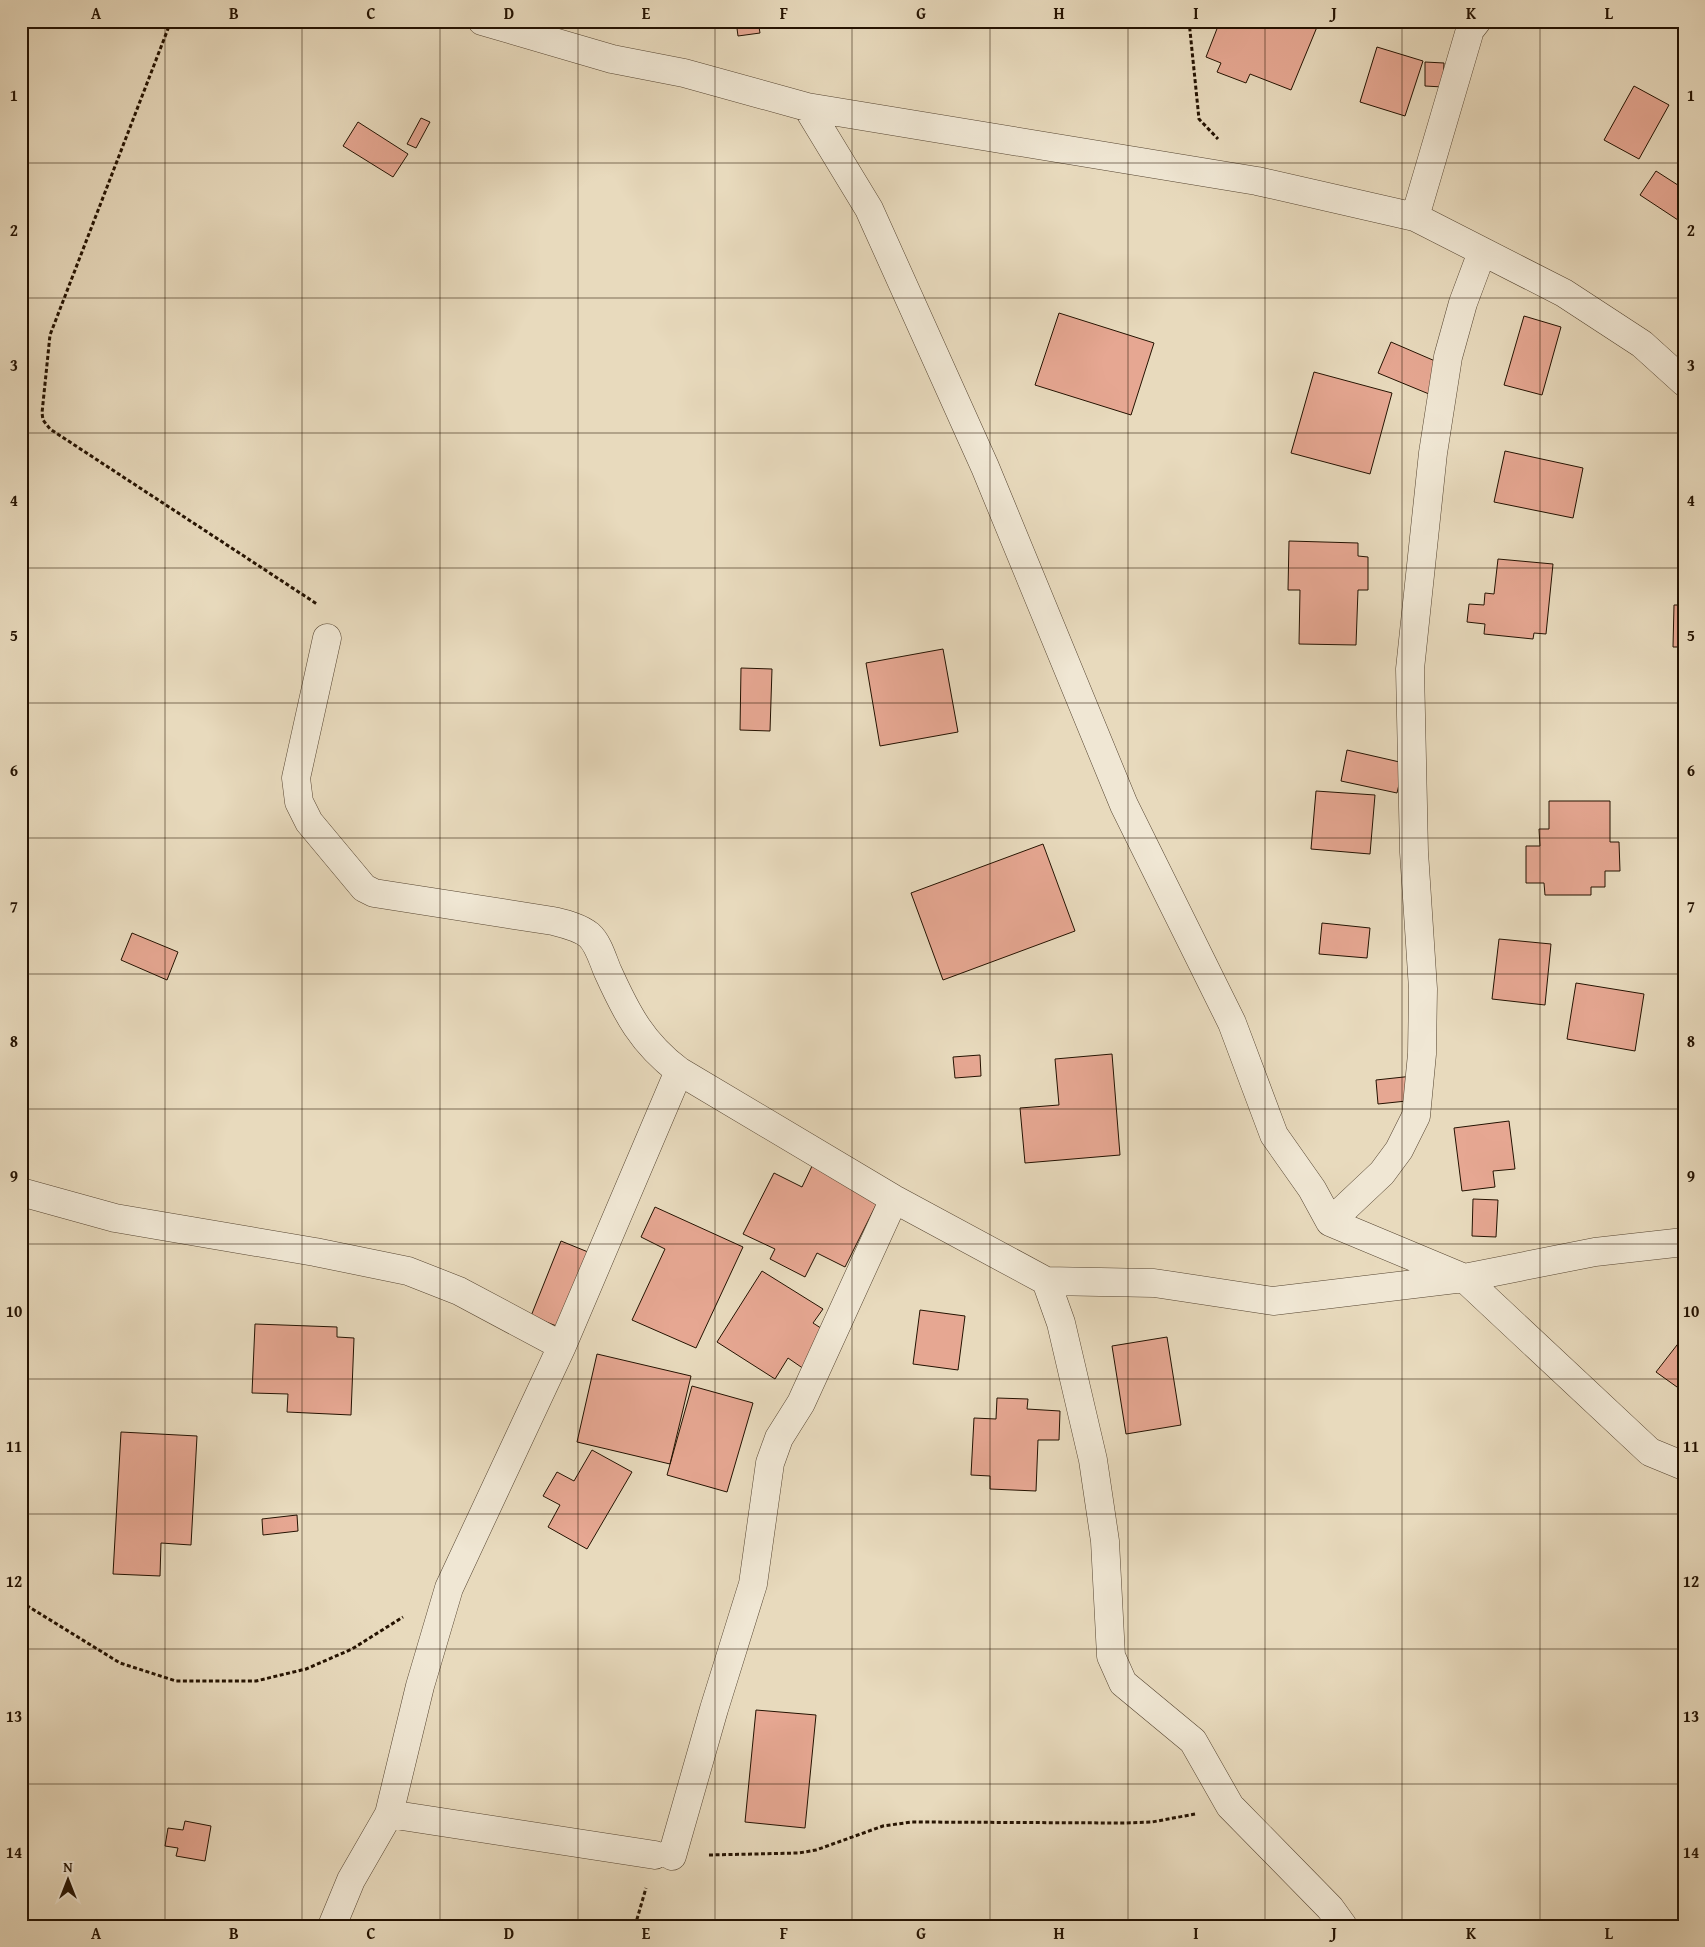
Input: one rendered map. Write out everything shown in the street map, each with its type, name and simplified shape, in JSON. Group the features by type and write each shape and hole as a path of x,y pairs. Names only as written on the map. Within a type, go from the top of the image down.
{"street":[{"path":"482,21 612,59 684,73 806,107 1257,181 1415,217 1572,298 1642,344 1684,382"},
{"path":"1415,217 1470,30 1477,21"},
{"path":"806,107 869,210 985,467 1124,805 1232,1023 1274,1134 1312,1189 1330,1222 1464,1278 1650,1452 1684,1466"},
{"path":"1330,1222 1382,1174 1399,1150 1416,1116 1422,1054 1423,989 1414,852 1410,669 1433,453 1448,357 1463,303 1482,252"},
{"path":"327,638 296,778 299,802 309,822 364,888 374,892 571,925 589,936 599,951 639,1033 659,1056 679,1071 894,1199 1046,1281 1154,1283 1273,1301 1464,1278 1596,1252 1684,1242"},
{"path":"332,1926 351,1880 389,1814 420,1686 449,1588 562,1346 679,1071"},
{"path":"21,1192 116,1218 315,1252 408,1271 459,1291 562,1346"},
{"path":"389,1814 664,1855 714,1709 753,1584 770,1463 779,1438 800,1403 894,1199"},
{"path":"1046,1281 1061,1323 1093,1460 1105,1541 1113,1664 1123,1683 1193,1741 1230,1806 1330,1908 1343,1926"}],"path":[{"path":"171,21 50,336 42,413 43,420 50,429 318,605 327,624 327,638"},
{"path":"1189,21 1199,119 1218,140"},
{"path":"21,1602 120,1664 176,1681 256,1681 306,1669 352,1649 449,1588"},
{"path":"664,1855 799,1853 816,1850 883,1826 912,1822 1134,1823 1178,1818 1230,1806"}],"building":[{"path":"736,21 758,21 760,33 738,36"},
{"path":"1220,21 1302,21 1317,27 1291,90 1250,74 1246,83 1217,72 1221,63 1206,57"},
{"path":"1442,21 1457,21 1450,29"},
{"path":"1377,47 1423,61 1405,116 1360,102"},
{"path":"1425,62 1444,63 1443,87 1425,86"},
{"path":"1634,86 1669,105 1639,159 1604,140"},
{"path":"1683,110 1684,131 1682,131"},
{"path":"421,118 430,122 416,148 407,144"},
{"path":"358,122 408,154 393,177 343,146"},
{"path":"1656,171 1684,189 1684,217 1681,222 1640,195"},
{"path":"1059,313 1154,343 1131,415 1035,385"},
{"path":"1524,316 1561,327 1542,395 1504,385"},
{"path":"1391,342 1442,364 1429,394 1378,373"},
{"path":"1314,372 1392,393 1370,474 1291,453"},
{"path":"1505,451 1583,468 1573,518 1494,502"},
{"path":"1289,541 1358,543 1358,556 1368,557 1368,590 1358,590 1356,645 1299,644 1300,590 1288,590"},
{"path":"1498,559 1553,564 1546,634 1534,633 1533,639 1484,634 1485,624 1467,622 1469,604 1484,605 1485,593 1494,594"},
{"path":"1674,605 1684,605 1684,678 1683,647 1673,647"},
{"path":"943,649 958,732 880,746 866,663"},
{"path":"741,668 772,669 770,731 740,730"},
{"path":"1347,750 1404,763 1397,793 1341,781"},
{"path":"1316,791 1375,795 1370,854 1311,849"},
{"path":"1549,801 1610,801 1610,842 1619,842 1620,871 1605,871 1605,887 1591,887 1591,895 1545,895 1544,883 1526,883 1526,846 1540,846 1539,829 1549,829"},
{"path":"1043,844 1075,931 943,980 911,893"},
{"path":"1322,923 1370,928 1367,958 1319,954"},
{"path":"132,933 178,952 167,980 121,960"},
{"path":"1499,939 1551,944 1545,1005 1492,999"},
{"path":"1576,983 1644,994 1635,1051 1567,1039"},
{"path":"1112,1054 1120,1155 1025,1163 1020,1108 1059,1105 1055,1059"},
{"path":"980,1055 981,1076 955,1078 953,1057"},
{"path":"1413,1076 1416,1100 1378,1104 1376,1080"},
{"path":"1681,1101 1684,1101 1684,1182 1678,1182"},
{"path":"1509,1121 1515,1169 1493,1171 1495,1187 1462,1191 1454,1128"},
{"path":"813,1164 880,1197 845,1267 817,1253 805,1277 770,1259 775,1249 743,1234 774,1173 802,1187"},
{"path":"1473,1199 1498,1200 1496,1237 1472,1236"},
{"path":"655,1207 743,1247 696,1348 632,1320 665,1249 641,1237"},
{"path":"561,1241 588,1252 559,1327 531,1316"},
{"path":"762,1271 823,1309 813,1323 827,1332 804,1369 788,1358 775,1379 717,1342"},
{"path":"920,1310 965,1316 958,1370 913,1364"},
{"path":"255,1324 337,1327 337,1337 354,1338 351,1415 287,1412 288,1394 252,1393"},
{"path":"1684,1336 1684,1392 1656,1372"},
{"path":"1167,1337 1181,1425 1126,1434 1112,1346"},
{"path":"597,1354 691,1376 670,1464 577,1442"},
{"path":"692,1386 753,1403 727,1492 667,1475"},
{"path":"997,1398 1028,1399 1027,1409 1060,1411 1059,1440 1038,1440 1036,1491 990,1489 990,1476 971,1475 974,1418 996,1419"},
{"path":"121,1432 197,1436 191,1545 161,1543 160,1576 113,1574"},
{"path":"592,1450 632,1472 587,1549 548,1527 560,1505 543,1496 557,1472 574,1481"},
{"path":"297,1515 298,1531 263,1535 262,1519"},
{"path":"756,1710 816,1715 805,1828 745,1822"},
{"path":"185,1821 211,1826 205,1861 176,1856 178,1848 165,1846 168,1828 183,1830"}]}
